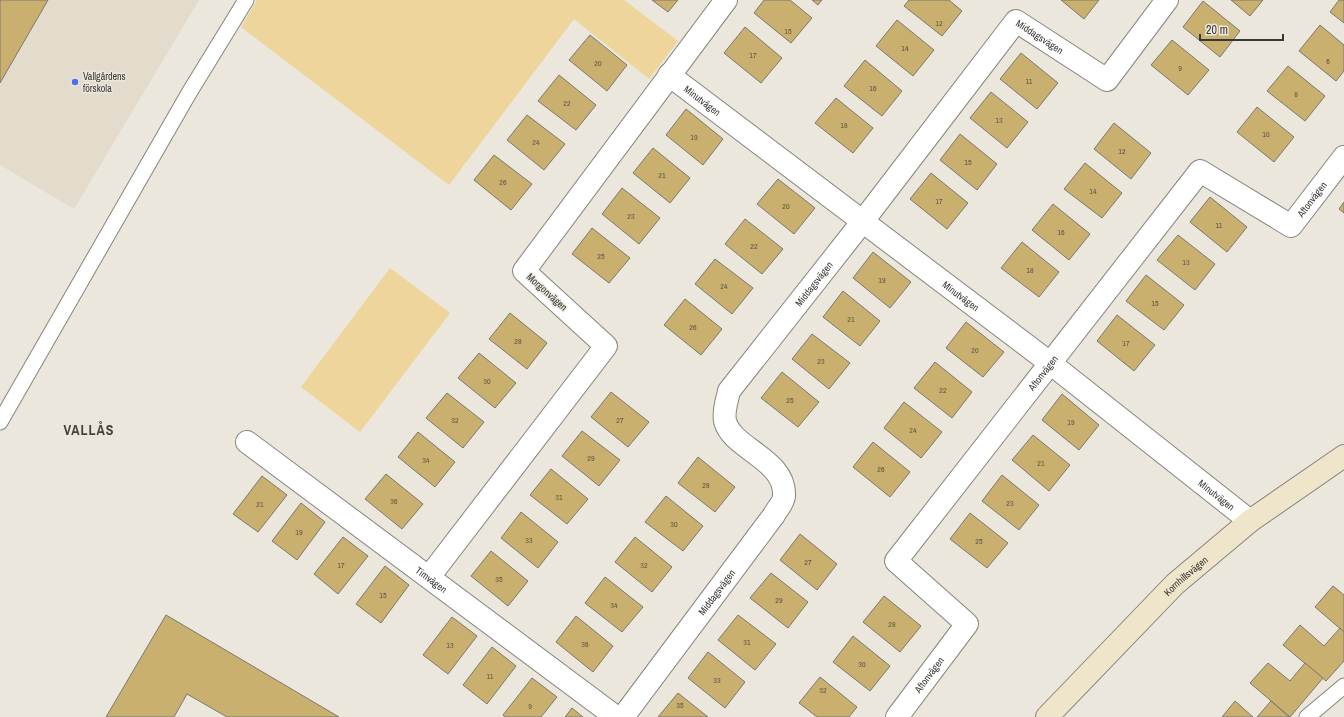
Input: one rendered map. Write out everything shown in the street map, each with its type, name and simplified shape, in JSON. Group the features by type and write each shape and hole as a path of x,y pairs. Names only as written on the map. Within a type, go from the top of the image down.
{"street":[{"name":"Morgonvägen","path":"429,577 606,346 524,271 726,0"},
{"name":"Middagsvägen","path":"623,717 774,515 784,497 783,485 776,470 735,436 725,422 725,407 729,391 863,221 1016,21 1108,80 1168,0"},
{"name":"Minutvägen","path":"669,75 1050,363 1250,521"},
{"name":"Aftonvägen","path":"898,717 967,624 896,561 1200,171 1291,226 1344,157"},
{"name":"Timvägen","path":"247,442 616,717"},
{"name":"Kornhillsvägen","path":"1047,717 1175,584 1250,521 1344,456"}],"lane":[{"path":"0,422 189,93 246,0"},
{"path":"1307,717 1344,686"}],"shaded area":[{"name":"Vallgårdens förskola","path":"0,0 199,0 74,209 0,165"},
{"path":"257,0 624,0 678,41 649,79 574,19 449,185 241,27"},
{"path":"390,268 450,313 360,432 301,387"}],"building":[{"path":"0,0 48,0 0,83"},
{"path":"652,0 678,0 668,12"},
{"path":"764,0 790,0 812,18 791,43 754,13"},
{"path":"812,0 822,0 818,5"},
{"path":"909,0 949,0 962,11 942,36 904,6"},
{"path":"1061,0 1099,0 1084,19"},
{"path":"1231,0 1263,0 1250,16"},
{"path":"1339,0 1344,0 1344,23 1330,12"},
{"path":"1203,1 1240,31 1220,57 1183,27"},
{"path":"897,20 934,50 913,76 876,46"},
{"path":"1320,25 1344,45 1344,71 1336,81 1299,51"},
{"path":"745,27 782,58 761,83 724,53"},
{"path":"590,35 627,65 607,91 569,60"},
{"path":"1172,40 1209,70 1188,95 1151,65"},
{"path":"1021,53 1058,83 1037,109 1000,79"},
{"path":"865,60 902,91 882,116 844,86"},
{"path":"1288,66 1325,96 1305,121 1267,91"},
{"path":"559,75 596,105 576,130 538,101"},
{"path":"991,92 1028,122 1007,148 970,118"},
{"path":"836,98 873,128 853,153 815,123"},
{"path":"1257,107 1294,137 1274,162 1237,132"},
{"path":"686,109 723,139 703,165 666,135"},
{"path":"527,115 565,144 544,170 507,140"},
{"path":"1114,123 1151,153 1131,179 1094,149"},
{"path":"960,134 997,164 977,190 940,160"},
{"path":"653,148 690,178 670,203 633,173"},
{"path":"494,155 532,184 511,210 474,180"},
{"path":"1085,163 1122,193 1102,218 1064,189"},
{"path":"931,173 968,203 947,229 910,199"},
{"path":"778,179 815,208 794,234 757,204"},
{"path":"622,188 660,218 639,244 602,214"},
{"path":"1210,197 1247,227 1227,252 1190,222"},
{"path":"1344,202 1344,213 1339,209"},
{"path":"1053,204 1090,234 1069,260 1032,230"},
{"path":"745,219 783,249 762,274 725,244"},
{"path":"592,228 630,258 609,283 572,254"},
{"path":"1178,235 1215,264 1195,290 1157,260"},
{"path":"1022,242 1059,272 1039,297 1001,268"},
{"path":"873,252 911,282 890,308 853,278"},
{"path":"715,259 753,288 732,314 695,284"},
{"path":"1146,275 1184,305 1164,330 1126,301"},
{"path":"843,291 880,321 860,346 823,317"},
{"path":"685,299 722,329 701,355 664,325"},
{"path":"510,313 547,343 527,369 489,339"},
{"path":"1117,315 1155,345 1134,371 1097,341"},
{"path":"966,322 1004,352 983,377 946,348"},
{"path":"812,334 850,363 829,389 792,359"},
{"path":"479,353 516,383 495,408 458,378"},
{"path":"935,362 972,392 952,418 914,388"},
{"path":"782,372 819,402 798,427 761,398"},
{"path":"611,392 649,422 628,447 591,417"},
{"path":"447,393 484,422 463,448 426,418"},
{"path":"1062,394 1099,425 1079,450 1042,420"},
{"path":"904,402 942,432 921,458 884,428"},
{"path":"582,431 620,460 599,486 562,456"},
{"path":"418,432 455,462 435,487 398,457"},
{"path":"1033,435 1070,465 1049,491 1012,460"},
{"path":"873,442 910,472 890,497 853,467"},
{"path":"698,457 735,487 715,512 678,483"},
{"path":"551,469 588,499 567,524 530,495"},
{"path":"386,474 423,504 402,529 365,499"},
{"path":"1002,475 1039,505 1019,530 982,501"},
{"path":"262,476 287,495 258,532 233,514"},
{"path":"666,496 703,526 683,551 645,522"},
{"path":"301,503 325,522 297,560 272,541"},
{"path":"521,512 558,542 538,568 501,538"},
{"path":"970,513 1008,543 987,568 950,539"},
{"path":"800,534 837,564 817,590 780,560"},
{"path":"343,537 368,556 338,594 314,574"},
{"path":"635,537 672,567 652,592 615,562"},
{"path":"491,551 528,581 508,606 471,576"},
{"path":"385,566 409,585 381,623 356,604"},
{"path":"771,573 808,602 788,628 750,598"},
{"path":"605,577 643,607 622,632 585,603"},
{"path":"1333,586 1344,595 1344,632 1315,607"},
{"path":"884,596 921,626 900,652 863,622"},
{"path":"166,615 339,717 227,717 187,694 174,717 106,717"},
{"path":"738,615 776,644 755,670 718,640"},
{"path":"576,616 613,646 593,672 556,642"},
{"path":"452,617 477,636 448,674 423,655"},
{"path":"1300,625 1324,646 1340,628 1344,632 1344,661 1326,681 1283,645"},
{"path":"853,636 890,666 870,691 833,662"},
{"path":"492,647 516,666 487,704 463,685"},
{"path":"708,652 745,682 725,708 688,678"},
{"path":"1268,663 1290,681 1305,663 1323,678 1290,717 1250,683"},
{"path":"820,677 857,707 849,717 817,717 799,703"},
{"path":"532,678 557,697 541,717 505,717 503,715"},
{"path":"678,693 708,717 658,717"},
{"path":"1235,701 1253,717 1222,717"},
{"path":"1271,701 1289,717 1257,717"},
{"path":"572,708 583,717 565,717"}],"place":[{"name":"Vallgårdens förskola","path":"75,82"}],"district":[{"name":"VALLÅS","path":"89,430"}]}
